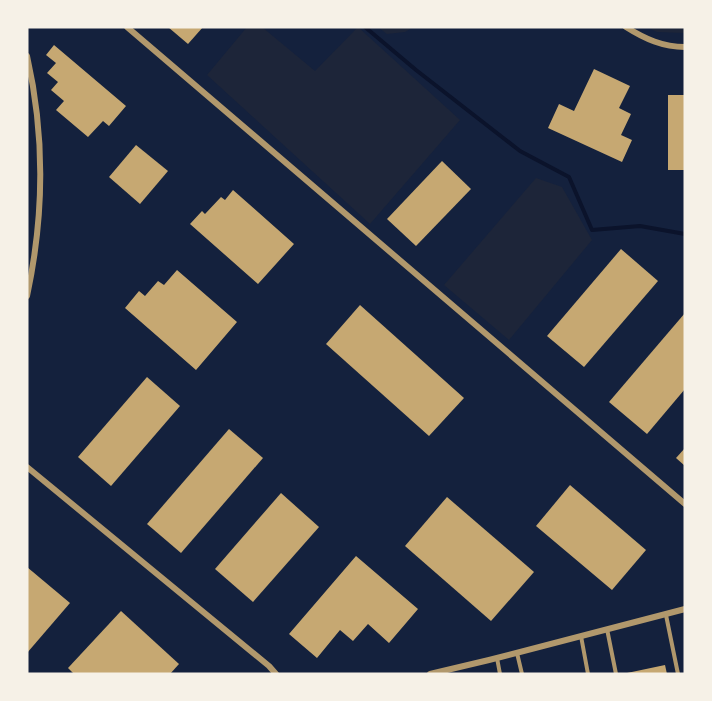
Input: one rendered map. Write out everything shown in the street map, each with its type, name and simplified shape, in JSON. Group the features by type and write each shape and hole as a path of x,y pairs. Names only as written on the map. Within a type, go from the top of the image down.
{"street":[{"path":"127,27 685,504"},
{"path":"626,27 657,43 685,47"},
{"path":"27,56 38,135 41,191 35,250 27,296"},
{"path":"27,467 276,674"},
{"path":"430,674 685,609"}],"lane":[{"path":"666,614 678,674"},
{"path":"607,630 616,674"},
{"path":"581,636 588,674"},
{"path":"517,653 522,674"},
{"path":"497,658 500,674"}],"shaded area":[{"path":"247,27 262,27 315,71 358,27 460,120 370,224 207,75"},
{"path":"378,27 413,27 405,32 387,34"},
{"path":"647,27 685,27 685,33 657,32"},
{"path":"536,178 562,187 592,240 509,340 444,285"}],"building":[{"path":"168,27 203,27 188,44"},
{"path":"54,45 126,106 109,126 103,121 88,137 56,110 64,101 51,90 58,82 47,73 56,63 46,55"},
{"path":"594,69 630,86 619,108 631,114 621,135 632,140 622,162 548,128 559,104 574,111"},
{"path":"668,95 685,95 685,170 668,170"},
{"path":"136,145 168,171 140,204 109,177"},
{"path":"442,161 471,189 416,246 387,219"},
{"path":"233,190 294,244 258,284 190,224 202,211 205,214 221,197 225,200"},
{"path":"621,249 658,281 584,367 547,336"},
{"path":"177,270 237,322 196,370 125,308 139,291 145,296 158,281 164,285"},
{"path":"360,305 464,398 429,436 326,344"},
{"path":"685,313 685,389 647,434 609,402"},
{"path":"147,377 180,406 111,486 78,457"},
{"path":"229,429 263,458 181,553 147,524"},
{"path":"685,448 685,466 676,458"},
{"path":"570,485 646,550 612,590 536,526"},
{"path":"281,493 319,527 253,602 215,569"},
{"path":"447,497 534,572 491,621 405,546"},
{"path":"356,556 418,609 389,643 368,624 353,641 340,630 317,658 289,634"},
{"path":"27,567 70,603 27,653"},
{"path":"121,611 179,664 170,674 74,674 68,668"},
{"path":"665,665 667,674 627,674 627,673"}],"waterway":[{"path":"365,27 520,151 569,177 592,230 640,226 685,234"}]}
